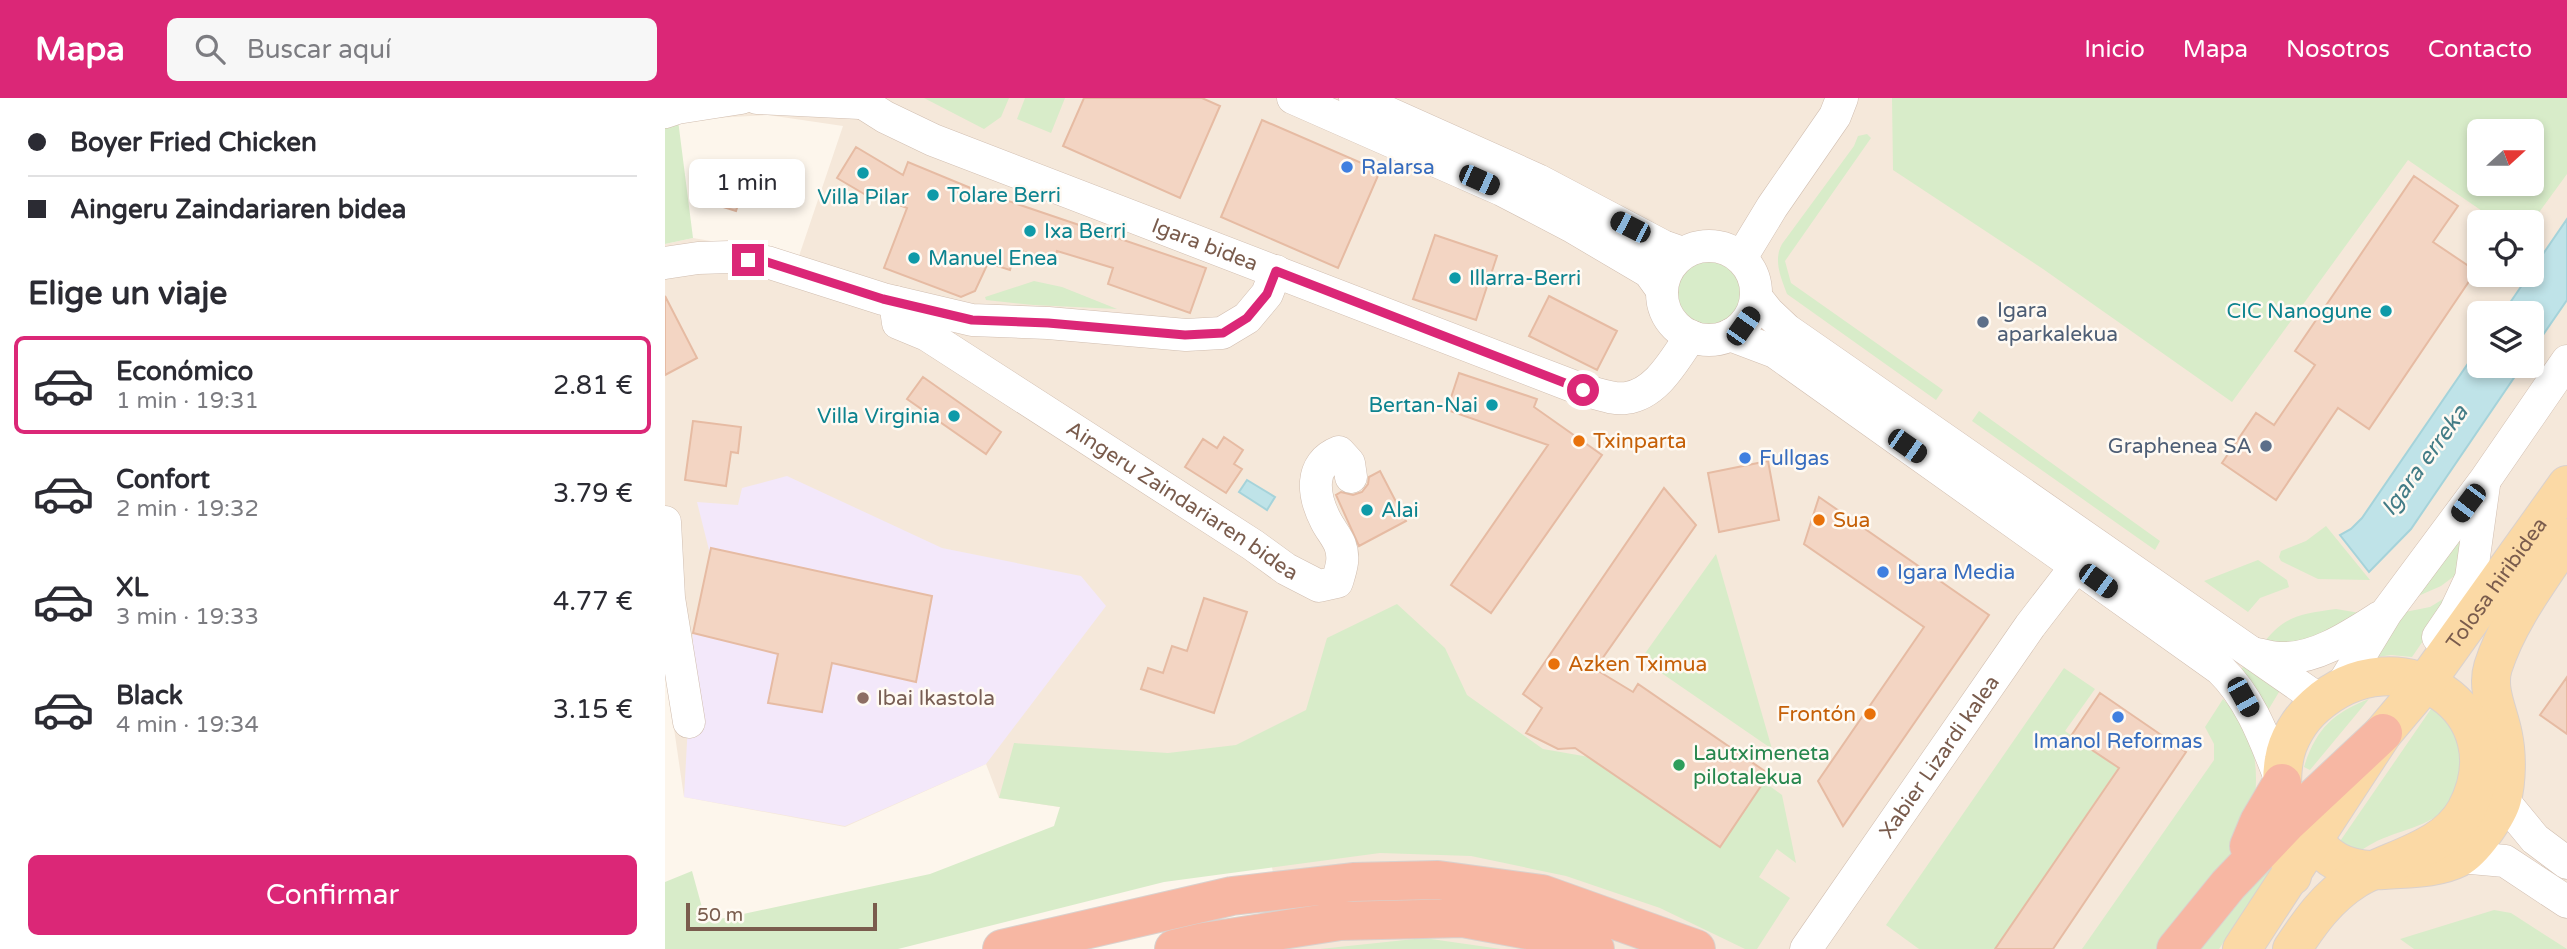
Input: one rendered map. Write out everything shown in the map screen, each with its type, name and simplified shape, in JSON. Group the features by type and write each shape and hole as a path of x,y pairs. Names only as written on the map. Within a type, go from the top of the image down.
{"highway":[{"path":"2176,949 2228,885 2295,815 2383,733"},
{"path":"1002,949 1232,896 1353,882 1438,880 1542,894 1661,941 1696,949"},
{"path":"1174,949 1340,922 1463,918 1562,936 1595,949"}],"main road":[{"name":"Tolosa hiribidea","path":"2383,733 2426,682 2567,485"},
{"name":"Tolosa hiribidea","path":"2459,857 2475,843 2502,799 2506,754 2503,733 2493,703 2492,671 2504,636 2567,538"},
{"path":"2292,949 2323,904 2356,879 2417,852 2453,827 2468,804 2477,778 2476,744 2465,716 2445,693 2426,682 2405,675 2379,676 2331,694"},
{"name":"Tolosa hiribidea","path":"2242,949 2292,876 2295,815 2284,759 2293,734 2309,712 2331,694"},
{"path":"2295,815 2329,858 2351,868 2419,868 2459,857"}],"street":[{"path":"665,112 741,98"},
{"name":"Igara bidea","path":"757,98 857,100 933,140 1583,390 1624,399 1646,393 1665,373 1691,336"},
{"path":"1293,98 1525,202 1649,272 1662,290"},
{"path":"1355,98 1538,180 1663,246 1683,253"},
{"path":"1741,258 1772,207 1835,117 1842,98"},
{"path":"1697,247 1728,249 1750,269 1756,297 1752,313 1743,326 1730,335 1717,340 1691,336 1678,329 1669,318 1663,304 1665,275 1672,263 1683,253 1697,247"},
{"path":"665,263 719,257 767,262 895,302 972,320 1048,323 1185,335 1223,333 1247,318 1267,294 1276,271"},
{"path":"1756,297 1787,330 2251,653 2331,694"},
{"name":"Aingeru Zaindariaren bidea","path":"895,302 898,323 927,335 1286,569 1319,586 1337,582 1343,562 1340,545 1318,502 1315,484 1319,470 1326,457 1339,452 1349,463 1352,477"},
{"path":"1730,335 1775,352 2077,565 2229,677 2257,721 2295,815"},
{"name":"Tolosa hiribidea","path":"2331,694 2386,613 2485,481 2567,361"},
{"name":"Tolosa hiribidea","path":"2426,682 2429,650 2455,612 2471,579 2485,481"},
{"path":"665,522 669,598 689,722"},
{"name":"Xabier Lizardi kalea","path":"1806,949 2030,626 2077,565"},
{"name":"Tolosa hiribidea","path":"2251,653 2281,659 2307,654 2345,639 2386,613"},
{"path":"2502,799 2535,839 2567,863"},
{"path":"2459,857 2505,861 2567,902"}],"shaded area":[{"path":"666,98 2567,98 2567,949 1285,949 1272,867 1219,831 999,798 986,764 845,827 684,797 665,667 665,244 693,238 799,256 843,126 768,115 678,120"},
{"name":"Ibai Ikastola","path":"787,476 942,548 1081,576 1106,606 986,764 845,826 684,797 693,633 710,554 697,502 738,505 742,488"}],"green space":[{"path":"924,98 1009,98 1001,117 984,129"},
{"path":"1025,98 1065,98 1051,133 1017,119"},
{"path":"1892,98 2567,98 2567,174 2541,210 2481,210 2408,160 2232,402 2043,269 1893,170"},
{"path":"678,120 693,238 665,244 665,124"},
{"path":"1867,134 1871,138 1785,261 1791,283 1943,390 1936,400 1787,294 1780,275 1778,256 1782,244 1854,146 1858,136"},
{"path":"1702,258 1716,258 1728,263 1738,273 1743,292 1738,311 1728,321 1716,326 1702,326 1690,321 1680,311 1675,299 1675,285 1680,273 1690,263"},
{"path":"1034,281 1062,287 1117,309 986,300 985,297"},
{"path":"1979,411 2160,541 2155,550 1972,421"},
{"path":"2462,522 2465,568 2441,586 2409,600"},
{"path":"2326,526 2370,580 2318,579 2281,561 2281,551 2306,541"},
{"path":"1716,554 1772,749 1641,659"},
{"path":"2258,560 2287,580 2289,587 2260,598 2248,612 2204,581"},
{"path":"2458,590 2412,657 2391,655 2370,658 2400,613 2430,607"},
{"path":"1397,604 1445,648 1467,695 1543,749 1589,757 1720,846 1764,782 1782,795 1796,863 1777,849 1759,877 1790,898 1757,949 1745,949 1660,908 1566,876 1471,856 1380,853 1164,882 898,949 665,949 665,882 692,871 706,922 930,874 1054,826 1060,807 999,798 1014,743 1168,753 1236,745 1306,710 1327,638"},
{"path":"2336,609 2366,614 2323,640 2262,645 2278,627 2294,618"},
{"path":"2247,662 2282,687 2267,712 2239,672"},
{"path":"2064,668 2095,689 2065,731 2118,768 1995,949 1919,949 1886,925"},
{"path":"2223,699 2244,723 2255,764 2253,807 2238,843 2213,881 2158,949 2082,949 2214,760 2214,744 2205,727"},
{"path":"2369,699 2310,770 2304,767 2314,742 2327,724 2345,710"},
{"path":"2433,706 2451,729 2460,754 2460,774 2449,804 2430,820 2377,841 2349,858 2334,850"},
{"path":"2272,861 2272,871 2219,949 2192,949"},
{"path":"2494,910 2511,913 2567,949 2414,949 2400,939"},
{"path":"1424,938 1501,949 1320,949"}],"water":[{"path":"2567,219 2567,300 2544,334 2544,301 2511,301 2521,287 2544,287 2544,253"},
{"name":"Igara erreka","path":"2467,365 2467,378 2514,378 2411,529 2369,572 2340,535 2362,518"},
{"path":"1247,480 1275,497 1267,510 1239,492"}],"building":[{"path":"1084,98 1202,98 1220,106 1180,198 1063,146"},
{"path":"1262,120 1380,171 1338,268 1221,217"},
{"path":"856,147 903,175 908,162 973,189 1206,268 1190,313 1108,284 1113,268 1057,251 1053,262 1016,249 1010,270 988,263 975,291 961,297 884,268 907,208 873,195 871,198 837,178"},
{"path":"711,172 745,183 736,211 701,200"},
{"name":"CIC Nanogune","path":"2414,176 2458,206 2433,242 2467,265 2467,284 2369,429 2338,408 2276,500 2222,463 2256,413 2274,425 2315,365 2295,351"},
{"name":"Illarra-Berri","path":"1435,235 1497,256 1476,320 1413,299"},
{"path":"665,296 697,358 665,375"},
{"path":"1549,296 1617,331 1597,370 1529,336"},
{"path":"1459,373 1537,399 1534,407 1602,455 1491,613 1451,585 1548,445 1447,410"},
{"name":"Villa Virginia","path":"923,377 1001,432 986,454 907,399"},
{"path":"693,421 741,427 738,453 731,452 726,486 685,480"},
{"path":"1224,437 1243,450 1234,464 1242,469 1226,493 1185,467 1203,439 1217,448"},
{"path":"1768,461 1779,520 1719,532 1708,473"},
{"name":"Alai","path":"1380,471 1406,521 1359,546 1336,495 1341,492 1353,495 1362,492 1369,477"},
{"path":"1664,488 1696,525 1595,669 1633,692 1638,684 1769,774 1720,847 1575,748 1558,749 1526,733 1542,708 1523,694"},
{"path":"1819,497 1989,615 1843,826 1818,781 1924,627 1804,544"},
{"path":"711,548 932,596 916,682 832,663 822,712 768,703 778,654 693,633"},
{"path":"1204,598 1247,612 1214,713 1141,689 1148,668 1163,673 1172,646 1187,651"},
{"path":"2567,677 2567,734 2540,715"},
{"path":"2100,693 2186,752 2053,949 1995,949 2119,768 2071,736"}],"place":[{"name":"Ralarsa","path":"1347,167"},
{"name":"Villa Pilar","path":"863,173"},
{"name":"Tolare Berri","path":"933,195"},
{"name":"Ixa Berri","path":"1030,231"},
{"name":"Manuel Enea","path":"914,258"},
{"name":"Illarra-Berri","path":"1455,278"},
{"name":"CIC Nanogune","path":"2386,311"},
{"name":"Igara aparkalekua","path":"1983,322"},
{"name":"Bertan-Nai","path":"1492,405"},
{"name":"Villa Virginia","path":"954,416"},
{"name":"Txinparta","path":"1579,441"},
{"name":"Graphenea SA","path":"2266,446"},
{"name":"Fullgas","path":"1745,458"},
{"name":"Alai","path":"1367,510"},
{"name":"Sua","path":"1819,520"},
{"name":"Igara Media","path":"1883,572"},
{"name":"Azken Tximua","path":"1554,664"},
{"name":"Ibai Ikastola","path":"863,698"},
{"name":"Frontón","path":"1870,714"},
{"name":"Imanol Reformas","path":"2118,717"},
{"name":"Lautximeneta pilotalekua","path":"1679,765"}],"route":[{"path":"748,260 767,262 883,299 972,320 1048,323 1185,335 1223,333 1247,318 1267,294 1276,271 1583,390"}]}
